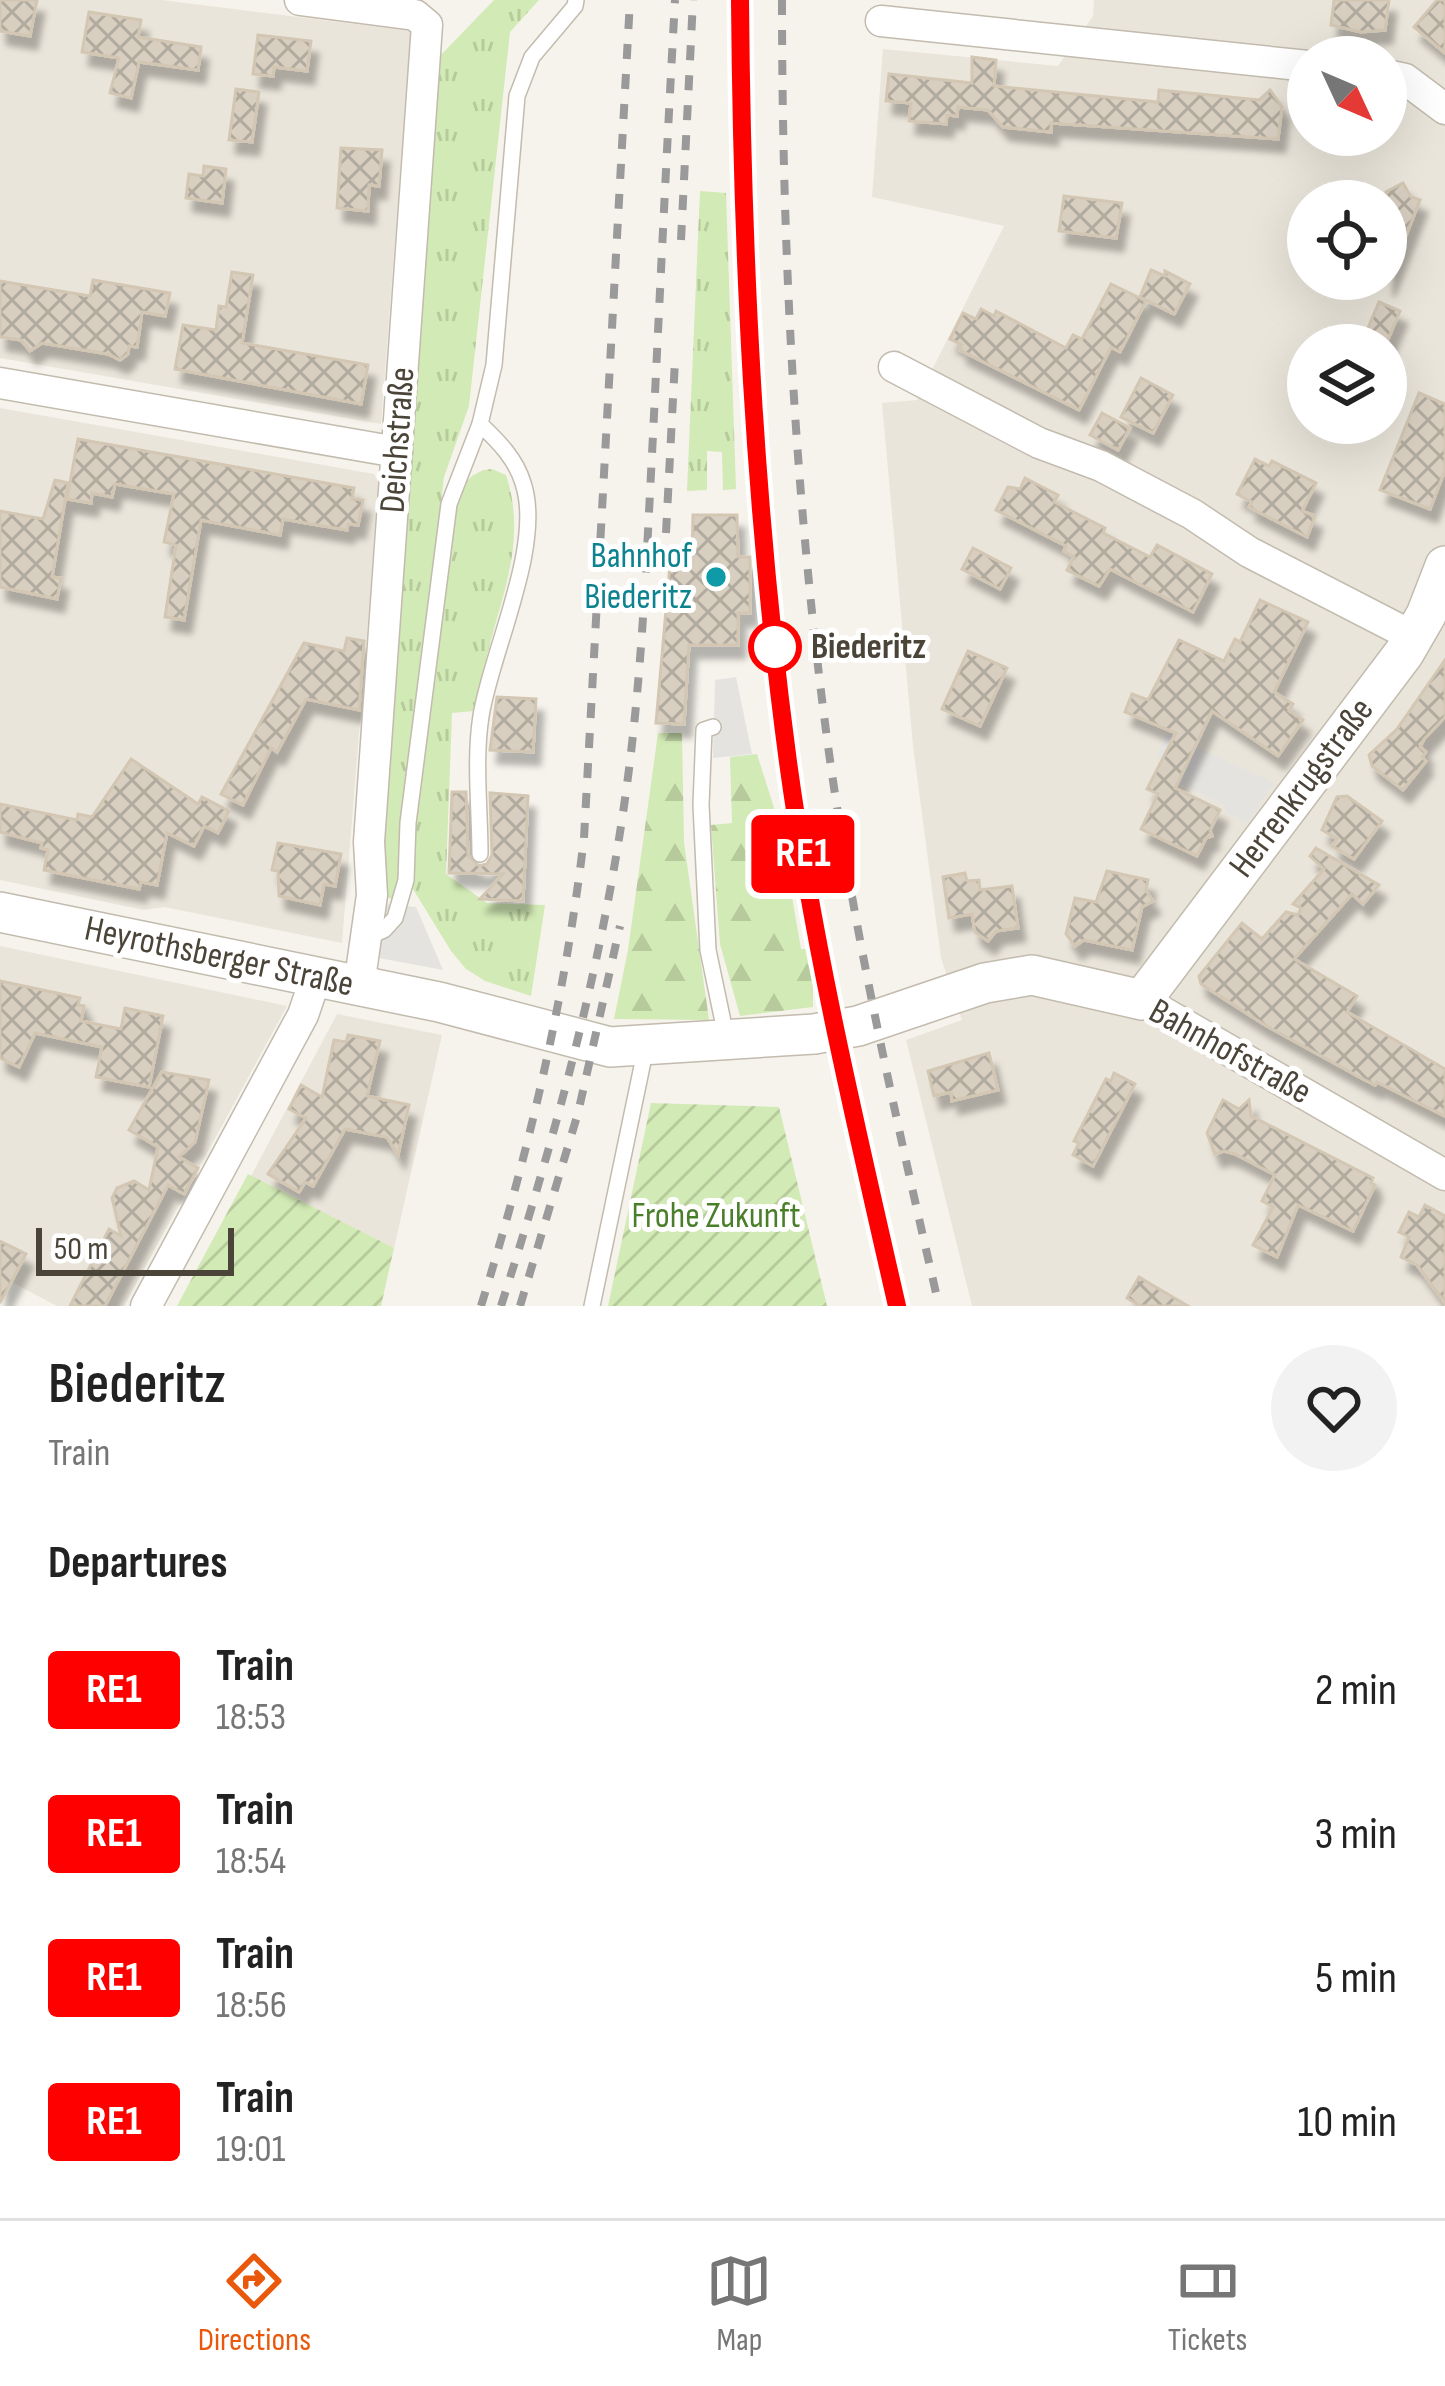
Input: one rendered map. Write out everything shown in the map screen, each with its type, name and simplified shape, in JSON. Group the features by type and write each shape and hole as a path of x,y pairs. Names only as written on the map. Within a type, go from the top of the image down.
{"street":[{"name":"Deichstraße","path":"300,0 415,15 427,25 369,842 368,937 359,986"},
{"path":"881,21 1287,64"},
{"path":"1407,80 1445,110"},
{"path":"895,367 1039,443 1120,476 1414,637"},
{"path":"0,382 397,452"},
{"name":"Herrenkrugstraße","path":"1142,1000 1414,637 1445,566"},
{"name":"Heyrothsberger Straße","path":"0,912 439,1002"},
{"name":"Bahnhofstraße","path":"439,1002 610,1047 814,1034 858,1026 985,983 1032,975 1142,1000 1445,1175"},
{"path":"146,1306 303,1015 316,977"}],"lane":[{"path":"368,937 384,930 394,918 406,880 408,823 449,504 480,424 494,365 517,95 532,57 575,6 575,0"},
{"path":"480,424 518,469 528,506 522,554 480,718 480,854"},
{"path":"713,727 704,730 709,950 727,1039"},
{"path":"592,1306 647,1044"}],"shaded area":[{"path":"0,0 162,0 411,31 381,424 0,358"},
{"path":"1094,0 1445,0 1445,1306 972,1306 906,1040 962,1020 941,958 913,746 882,403 917,400 1004,226 872,197 883,49 1058,66 1093,16"},
{"path":"0,408 374,474 378,481 342,943 0,880"},
{"path":"736,677 752,754 713,758 715,680"},
{"path":"1167,733 1274,783 1247,823 1227,813 1224,805 1180,783 1185,770 1157,757"},
{"path":"384,904 416,907 443,970 379,958"},
{"path":"0,946 287,1006 124,1306 57,1306 0,1276"},
{"path":"337,1014 442,1035 394,1248 251,1176"}],"green space":[{"path":"494,0 539,0 510,32 469,406 444,477 395,899 384,897 379,855 438,58"},
{"path":"700,191 726,193 736,489 723,490 722,452 707,451 707,490 687,491"},
{"path":"492,469 506,475 511,495 512,553 474,711 452,713 446,874 487,903 545,905 531,996 485,981 466,969 413,889 413,832 449,535 465,484"},
{"path":"658,733 682,733 684,842 709,1020 614,1019"},
{"path":"757,754 780,827 801,949 813,949 813,1007 740,1016 720,944 711,825 732,823 730,757"},
{"name":"Frohe Zukunft","path":"651,1103 779,1107 827,1306 608,1306"},
{"path":"248,1174 394,1248 381,1306 177,1306"}],"building":[{"path":"0,0 37,0 30,36 0,31"},
{"path":"1334,0 1389,0 1385,30 1361,32 1331,25"},
{"path":"1437,0 1445,0 1445,53 1414,27"},
{"path":"89,12 141,20 138,37 201,47 198,70 139,62 131,98 110,93 119,58 82,52"},
{"path":"258,35 311,41 307,71 274,67 273,76 253,74"},
{"path":"972,57 996,60 994,86 1158,102 1159,90 1259,100 1270,90 1282,107 1278,139 1051,123 1051,132 1003,127 988,110 958,107 957,116 947,115 946,124 909,121 911,103 886,101 889,74 972,83"},
{"path":"236,89 259,92 252,142 229,140"},
{"path":"341,148 382,150 379,186 369,185 368,211 337,208"},
{"path":"204,166 226,169 222,203 186,198 189,174 203,176"},
{"path":"1407,190 1420,200 1407,233"},
{"path":"1064,196 1122,203 1116,238 1059,231"},
{"path":"1151,270 1165,276 1165,271 1190,284 1174,314 1140,297"},
{"path":"232,272 253,275 242,343 368,365 361,404 175,369 183,325 216,330"},
{"path":"93,280 170,293 165,316 142,312 137,347 129,346 120,360 42,343 30,351 21,340 0,337 0,281 90,296"},
{"path":"1111,284 1146,301 1120,352 1111,347 1079,410 960,350 962,345 950,339 963,313 976,319 981,309 994,316 996,311 1066,348 1073,335 1082,339"},
{"path":"1379,302 1400,311 1394,324 1370,324"},
{"path":"1141,378 1173,395 1153,433 1121,417"},
{"path":"1419,393 1445,404 1445,470 1430,509 1380,490 1398,444 1407,444 1407,423"},
{"path":"1102,413 1130,428 1118,450 1090,435"},
{"path":"78,439 354,488 352,499 363,500 358,525 348,524 347,530 283,519 280,535 201,520 184,620 165,617 176,545 164,542 174,494 115,484 112,497 92,493 91,503 67,499"},
{"path":"1255,459 1269,466 1272,461 1316,483 1302,511 1315,516 1307,537 1249,507 1252,502 1237,494"},
{"path":"1025,478 1058,495 1054,502 1105,528 1103,533 1150,557 1157,545 1212,574 1193,612 1110,569 1099,586 1067,570 1074,557 1064,551 1066,546 996,510 1008,487 1020,489"},
{"path":"55,480 68,483 52,577 61,578 57,599 0,587 0,511 43,519"},
{"path":"693,515 737,515 738,557 750,557 750,613 738,613 738,645 689,645 684,724 656,723 670,565 692,564"},
{"path":"973,548 1011,568 1000,589 962,569"},
{"path":"1260,600 1308,622 1274,692 1293,704 1289,711 1303,720 1278,756 1212,711 1175,788 1220,810 1210,830 1212,836 1197,856 1141,829 1158,794 1147,789 1176,733 1125,712 1132,694 1148,700 1179,640 1224,661 1235,639 1240,642"},
{"path":"347,638 364,641 359,710 306,699 277,752 271,748 243,805 221,794 304,643 344,651"},
{"path":"968,651 1007,668 980,726 942,709"},
{"path":"1445,660 1445,717 1424,739 1420,747 1426,761 1403,790 1372,766 1369,755 1397,729"},
{"path":"497,697 536,699 533,752 490,750"},
{"path":"131,759 198,804 202,797 229,811 218,833 204,826 194,846 167,833 157,885 141,882 139,889 44,870 48,850 41,848 42,843 0,832 0,804 77,820 78,814 92,817"},
{"path":"452,792 466,792 468,855 479,866 487,864 492,855 490,793 528,796 523,901 480,899 503,874 449,873"},
{"path":"1347,796 1382,821 1354,859 1332,846 1337,839 1322,830 1337,797"},
{"path":"278,843 341,854 335,886 324,884 320,905 279,896 278,871 272,870"},
{"path":"1316,848 1379,885 1363,904 1352,894 1294,959 1357,996 1347,1012 1445,1069 1445,1116 1363,1079 1201,984 1199,976 1242,923 1262,939 1286,912 1298,915 1301,908 1293,904 1324,869 1310,856"},
{"path":"1107,871 1148,880 1146,891 1153,901 1142,907 1132,950 1084,940 1075,946 1066,934 1075,898 1096,902"},
{"path":"965,873 967,881 979,880 980,890 1012,886 1018,928 996,931 988,941 975,932 972,914 949,918 943,877"},
{"path":"0,981 80,998 78,1005 84,1006 81,1021 121,1029 125,1008 163,1016 149,1087 96,1077 102,1047 35,1033 19,1067 0,1058"},
{"path":"348,1035 380,1041 367,1096 409,1105 398,1155 387,1137 345,1129 313,1186 305,1182 299,1192 268,1174 306,1118 289,1109 301,1085 322,1097 334,1040 346,1042"},
{"path":"989,1053 998,1090 952,1101 951,1092 934,1096 928,1071"},
{"path":"162,1072 209,1080 195,1142 179,1157 198,1168 184,1194 168,1185 105,1306 70,1306 109,1229 121,1236 112,1198 117,1188 134,1181 149,1190 158,1147 129,1130"},
{"path":"1114,1073 1135,1084 1093,1166 1073,1155 1079,1143 1074,1141 1106,1079 1111,1081"},
{"path":"1223,1100 1239,1109 1249,1100 1251,1116 1373,1178 1375,1185 1353,1231 1298,1205 1277,1257 1253,1245 1273,1207 1262,1201 1275,1175 1235,1154 1215,1154 1207,1133"},
{"path":"1425,1205 1445,1216 1445,1303 1417,1265 1401,1257 1409,1237 1399,1232 1409,1212 1419,1217"},
{"path":"0,1241 26,1254 0,1303"},
{"path":"1139,1277 1188,1306 1140,1306 1127,1298"}],"railway":[{"path":"481,1306 543,1074 567,957 584,838 630,0"},
{"path":"501,1306 593,973 629,769 644,602 675,0"},
{"path":"681,240 693,0"},
{"path":"740,0 752,382 788,762 823,967 897,1306"},
{"path":"782,0 793,377 817,659 864,961 939,1306"},
{"path":"666,533 675,360"},
{"path":"520,1306 578,1113 620,926"}],"train":[{"name":"RE1","path":"740,0 750,356 767,584 788,761 830,1004 897,1306"}],"place":[{"name":"Bahnhof Biederitz","path":"716,577"},
{"name":"Biederitz","path":"775,647"}]}
